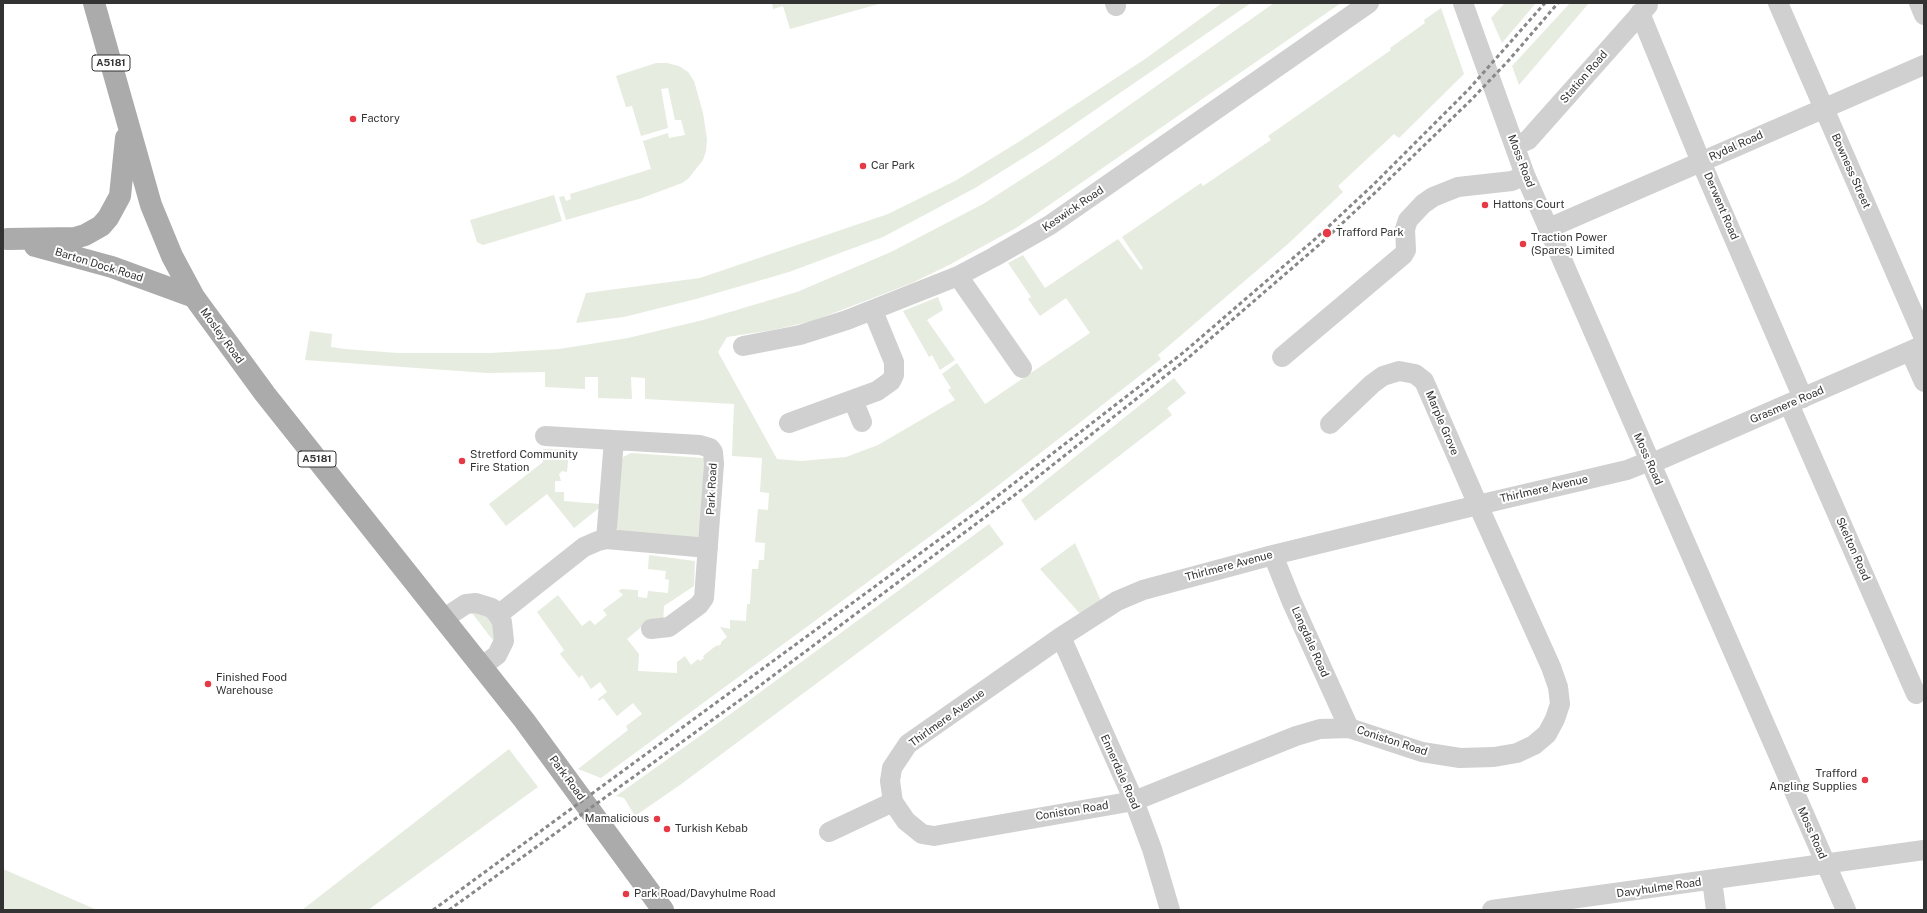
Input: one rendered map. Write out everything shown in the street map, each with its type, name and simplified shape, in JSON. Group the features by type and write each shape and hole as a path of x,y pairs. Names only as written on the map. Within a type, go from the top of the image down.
{"main road":[{"name":"Mosley Road","path":"94,3 127,123 156,218 172,256 194,297 250,375 443,619"},
{"path":"5,238 75,238 101,226 108,218 120,196 123,182 127,123"},
{"name":"Barton Dock Road","path":"5,238 112,267 194,297"},
{"name":"Park Road","path":"443,619 556,762 663,910"}],"street":[{"name":"Keswick Road","path":"743,346 800,335 874,311 958,276 1050,225 1370,3"},
{"name":"Moss Road","path":"1463,3 1525,174 1846,910"},
{"name":"Bowness Street","path":"1778,3 1824,108 1919,345 1924,382"},
{"path":"1919,3 1924,15"},
{"name":"Station Road","path":"1515,146 1528,140 1645,8"},
{"name":"Derwent Road","path":"1645,8 1702,162 1796,401"},
{"name":"Rydal Road","path":"1549,228 1924,65"},
{"path":"1282,356 1314,321 1403,255 1406,250 1405,229 1408,220 1423,204 1439,194 1458,187 1512,180 1525,174"},
{"path":"958,276 1015,342 1022,368"},
{"path":"789,423 884,387 894,375 894,362 874,311"},
{"name":"Grasmere Road","path":"1650,463 1658,462 1919,345"},
{"name":"Marple Grove","path":"1330,424 1372,384 1383,376 1398,371 1415,374 1424,381 1478,505"},
{"path":"853,400 862,422"},
{"name":"Skelton Road","path":"1796,401 1916,694"},
{"name":"Park Road","path":"545,436 700,445 710,448 713,452 714,464 708,548"},
{"path":"606,539 614,440"},
{"name":"Thirlmere Avenue","path":"893,802 890,781 892,768 908,744 1106,607 1143,590 1273,554 1650,463"},
{"name":"Coniston Road","path":"893,802 906,821 922,834 934,836 1134,801 1296,736 1320,729 1349,728 1422,752 1460,758 1494,757 1517,753 1534,745 1547,734 1555,719 1560,704 1558,687 1551,667 1478,505"},
{"path":"498,615 584,547 598,541 606,539 708,548 706,595 702,602 668,627 651,629"},
{"name":"Langdale Road","path":"1273,554 1291,600 1349,728"},
{"path":"443,619 466,604 476,603 492,608 498,615 502,622 504,641 497,655 481,667"},
{"name":"Ennerdale Road","path":"1061,637 1134,801 1152,849 1170,910"},
{"path":"829,832 893,802"},
{"name":"Davyhulme Road","path":"1492,910 1924,850"},
{"path":"1712,880 1716,910"}],"shaded area":[{"path":"772,3 882,3 790,29 783,6 773,9"},
{"path":"1222,3 1251,3 1044,145 975,188 883,237 789,272 696,299 624,317 576,323 586,293 700,278 888,214 955,181 1020,141 1145,59"},
{"path":"1274,3 1341,3 1016,228 949,265 912,283 813,321 773,330 727,337 718,352 777,459 801,461 846,457 878,445 955,400 948,390 951,388 942,374 957,363 985,404 1090,333 1066,298 1040,316 1028,299 1031,297 1008,263 1023,255 1045,288 1118,239 1141,270 1143,268 1122,237 1201,183 1203,186 1271,140 1268,136 1391,50 1390,48 1425,23 1424,20 1441,8 1464,74 1399,138 1394,134 1338,186 1343,192 1289,243 1158,355 1161,359 974,504 601,778 578,769 628,730 626,726 642,714 633,703 617,716 603,698 599,701 598,699 607,692 600,682 591,689 582,675 579,678 560,654 564,650 537,612 558,595 582,626 590,620 595,625 607,615 603,610 623,595 619,591 621,589 638,590 638,597 647,598 648,591 668,593 669,580 665,579 666,571 648,569 649,555 695,561 694,586 664,606 663,624 646,623 627,639 639,654 638,671 677,673 677,662 685,656 691,665 698,659 700,661 704,658 703,656 717,645 718,646 721,644 721,642 727,637 720,627 730,629 730,620 746,621 747,604 750,604 752,569 758,569 759,560 764,560 765,543 755,542 758,509 768,510 769,493 760,492 762,458 732,456 734,404 645,399 645,378 631,377 632,399 598,398 598,377 585,377 585,389 545,387 545,372 487,373 305,360 310,331 332,334 331,347 398,353 491,353 559,349 628,338 703,320 797,292 891,252 983,204 1053,159"},
{"path":"1505,3 1536,3 1502,43 1491,18"},
{"path":"1570,3 1589,3 1519,85 1512,66"},
{"path":"656,63 667,63 679,66 688,72 694,81 703,113 707,139 706,151 703,160 688,179 682,183 642,198 566,220 559,197 564,196 566,201 571,199 570,194 651,169 643,141 668,133 669,138 685,135 681,120 675,120 668,88 661,89 668,128 641,136 632,106 626,107 616,76"},
{"path":"554,195 562,221 483,245 477,242 470,220"},
{"path":"938,297 943,310 927,320 955,360 940,370 932,355 929,357 903,311"},
{"path":"1174,378 1186,393 1167,408 1172,415 1035,521 1021,500"},
{"path":"543,449 569,450 567,472 562,471 559,474 561,481 555,481 555,492 564,492 564,501 600,504 599,508 574,528 547,494 506,526 489,504 543,462"},
{"path":"631,453 704,458 703,531 697,539 619,532 616,527 622,461 623,457"},
{"path":"989,524 1004,544 680,785 635,816 624,798 616,796 725,718"},
{"path":"1075,543 1102,603 1082,616 1040,569"},
{"path":"483,612 494,623 495,643 472,613"},
{"path":"509,749 538,787 368,910 302,910"},
{"path":"3,869 97,910 3,910"}],"railway":[{"path":"433,910 978,511 1184,352 1314,240 1373,185 1469,89 1545,3"},
{"path":"449,910 754,690 1016,494 1188,358 1320,244 1379,189 1472,99 1509,60 1558,3"}],"place":[{"name":"Factory","path":"353,119"},
{"name":"Car Park","path":"863,166"},
{"name":"Hattons Court","path":"1485,205"},
{"name":"Trafford Park","path":"1327,233"},
{"name":"Traction Power (Spares) Limited","path":"1523,244"},
{"name":"Stretford Community Fire Station","path":"462,461"},
{"name":"Finished Food Warehouse","path":"208,684"},
{"name":"Trafford Angling Supplies","path":"1865,780"},
{"name":"Mamalicious","path":"657,819"},
{"name":"Turkish Kebab","path":"667,829"},
{"name":"Park Road/Davyhulme Road","path":"626,894"}]}
